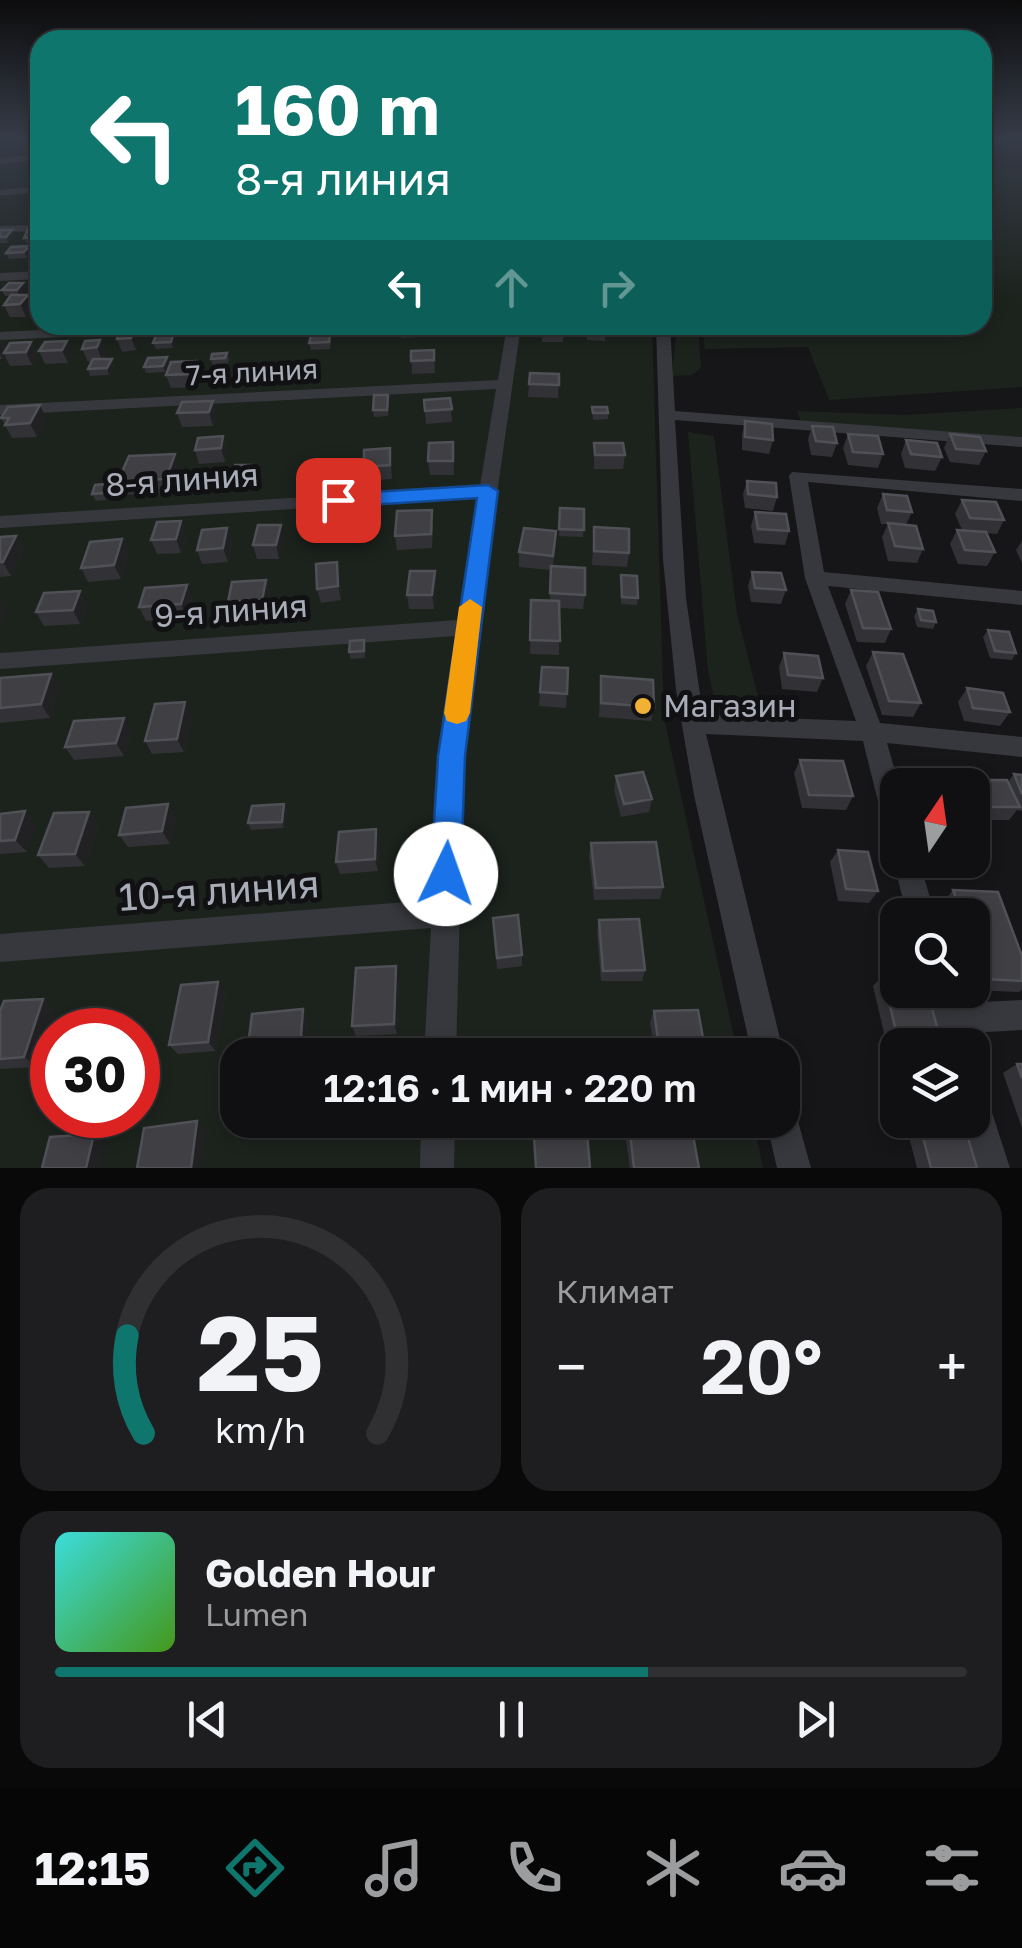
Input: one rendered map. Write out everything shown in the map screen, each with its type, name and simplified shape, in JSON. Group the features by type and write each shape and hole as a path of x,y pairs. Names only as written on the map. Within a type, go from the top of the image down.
{"street":[{"path":"0,229 30,228"},
{"path":"0,276 30,275"},
{"path":"0,336 30,335"},
{"path":"440,1038 452,756 467,627 513,335"},
{"path":"664,335 672,543 693,724 764,1038"},
{"name":"7-я линия","path":"0,410 506,384"},
{"path":"668,415 1022,442"},
{"path":"882,768 814,578 798,476 1022,495"},
{"name":"8-я линия","path":"0,522 488,491"},
{"path":"814,578 1022,598"},
{"name":"9-я линия","path":"0,661 467,627"},
{"path":"693,724 872,732 1022,747"},
{"name":"10-я линия","path":"0,948 444,913"},
{"path":"949,1018 1022,1015"},
{"path":"437,1168 438,1138"},
{"path":"787,1138 794,1168"},
{"path":"983,1138 992,1168"}],"shaded area":[{"path":"0,192 30,192 30,335 652,335 664,718 734,1038 220,1038 220,1138 757,1138 763,1168 0,1168"},
{"path":"992,192 1022,192 1022,387 829,400 808,347 705,349 703,335 992,335"},
{"path":"676,335 699,335 701,368 692,375 672,376"},
{"path":"1022,408 1022,437 801,422 797,411 904,415"},
{"path":"688,432 714,436 737,614 764,720 718,717 708,670"}],"building":[{"path":"0,230 12,230 6,237 0,237"},
{"path":"29,246 24,252 6,253 11,247"},
{"path":"9,283 23,283 17,290 2,290"},
{"path":"11,295 28,295 20,304 4,305"},
{"path":"156,335 173,335 171,342 153,343"},
{"path":"330,335 329,342 309,343 311,336"},
{"path":"100,340 97,347 82,349 85,341"},
{"path":"67,341 62,350 39,351 45,342"},
{"path":"31,342 26,352 4,353 10,343"},
{"path":"434,350 434,360 411,361 411,351"},
{"path":"227,353 225,358 211,359 212,354"},
{"path":"167,357 163,366 144,367 148,358"},
{"path":"93,359 112,359 107,368 88,369"},
{"path":"197,361 193,374 166,375 171,362"},
{"path":"530,373 559,374 559,385 529,384"},
{"path":"374,395 388,395 387,410 373,410"},
{"path":"450,398 452,409 425,411 424,400"},
{"path":"213,401 209,412 177,413 182,402"},
{"path":"40,405 30,423 5,425 9,418 1,418 8,407"},
{"path":"592,407 607,407 608,413 593,413"},
{"path":"745,421 772,424 773,440 745,437"},
{"path":"812,426 833,427 837,443 816,441"},
{"path":"848,434 878,436 883,454 853,452"},
{"path":"950,434 980,437 986,451 956,449"},
{"path":"223,436 221,448 195,450 198,438"},
{"path":"906,440 937,443 942,457 911,454"},
{"path":"453,442 453,461 428,461 429,443"},
{"path":"594,443 623,443 625,455 595,455"},
{"path":"390,448 390,465 364,467 364,450"},
{"path":"175,454 166,479 118,481 129,456"},
{"path":"235,465 251,465 246,477 230,477"},
{"path":"747,481 776,483 777,497 748,494"},
{"path":"106,484 103,493 92,494 95,485"},
{"path":"883,494 907,496 912,512 887,510"},
{"path":"962,500 996,502 1004,520 970,518"},
{"path":"560,508 584,509 584,530 559,529"},
{"path":"432,510 431,534 395,536 397,511"},
{"path":"755,512 786,514 789,531 758,529"},
{"path":"324,513 348,513 345,528 322,528"},
{"path":"181,521 176,539 151,540 157,522"},
{"path":"888,523 916,526 923,549 895,546"},
{"path":"258,525 281,525 276,545 253,545"},
{"path":"594,527 629,529 629,553 594,551"},
{"path":"227,528 223,548 197,550 202,530"},
{"path":"524,528 556,531 553,556 519,552"},
{"path":"957,530 986,532 995,552 965,550"},
{"path":"16,536 3,562 0,562 0,537"},
{"path":"122,539 114,565 81,568 90,542"},
{"path":"337,562 338,586 317,589 316,564"},
{"path":"551,566 585,568 585,595 550,593"},
{"path":"410,571 435,571 432,595 407,595"},
{"path":"752,572 781,573 786,590 755,588"},
{"path":"621,575 637,576 638,598 622,597"},
{"path":"266,580 262,600 228,602 232,582"},
{"path":"187,585 181,604 139,607 145,588"},
{"path":"851,590 878,592 891,629 863,628"},
{"path":"80,591 73,610 36,612 44,593"},
{"path":"531,600 559,601 560,641 530,640"},
{"path":"918,609 933,611 936,622 921,620"},
{"path":"988,630 1009,632 1016,653 995,651"},
{"path":"364,640 364,651 349,652 350,641"},
{"path":"873,652 903,654 921,703 889,701"},
{"path":"784,653 818,656 823,678 788,675"},
{"path":"542,667 568,668 567,694 540,692"},
{"path":"51,674 41,704 0,708 0,678"},
{"path":"601,676 653,680 654,707 601,703"},
{"path":"967,688 1003,693 1010,712 973,708"},
{"path":"185,702 177,739 145,741 155,704"},
{"path":"124,718 116,743 65,747 74,721"},
{"path":"800,760 843,761 853,796 809,795"},
{"path":"643,772 652,799 624,804 616,776"},
{"path":"1014,774 1022,775 1022,794"},
{"path":"990,780 1007,780 1020,807 990,807"},
{"path":"168,804 162,831 119,835 126,808"},
{"path":"284,804 282,822 248,823 252,806"},
{"path":"25,811 15,840 0,841 0,814"},
{"path":"89,812 75,854 38,855 54,813"},
{"path":"376,829 375,859 336,862 339,832"},
{"path":"656,842 663,887 596,888 591,843"},
{"path":"838,850 868,852 878,891 846,889"},
{"path":"953,890 998,892 1022,956 1022,981 990,979 990,898 956,898"},
{"path":"518,915 522,955 497,958 493,918"},
{"path":"639,919 645,970 603,971 599,920"},
{"path":"396,966 394,1024 352,1026 356,968"},
{"path":"218,982 208,1042 169,1045 181,985"},
{"path":"43,999 40,1008 30,1008 30,1039 24,1057 0,1059 0,1011 4,1001"},
{"path":"891,1008 932,1008 937,1028 895,1028"},
{"path":"303,1009 301,1038 249,1038 252,1014"},
{"path":"698,1010 703,1038 658,1038 654,1011"},
{"path":"197,1121 191,1168 137,1168 142,1138 160,1138 160,1126"},
{"path":"50,1138 93,1138 86,1168 42,1168"},
{"path":"534,1138 588,1138 590,1168 536,1168"},
{"path":"631,1138 693,1138 699,1168 634,1168"},
{"path":"923,1138 968,1138 977,1168 931,1168"}],"slow traffic":[{"path":"457,713 470,607"}],"place":[{"name":"Магазин","path":"643,706"}],"route":[{"path":"338,500 488,491 452,756 446,874"}]}
